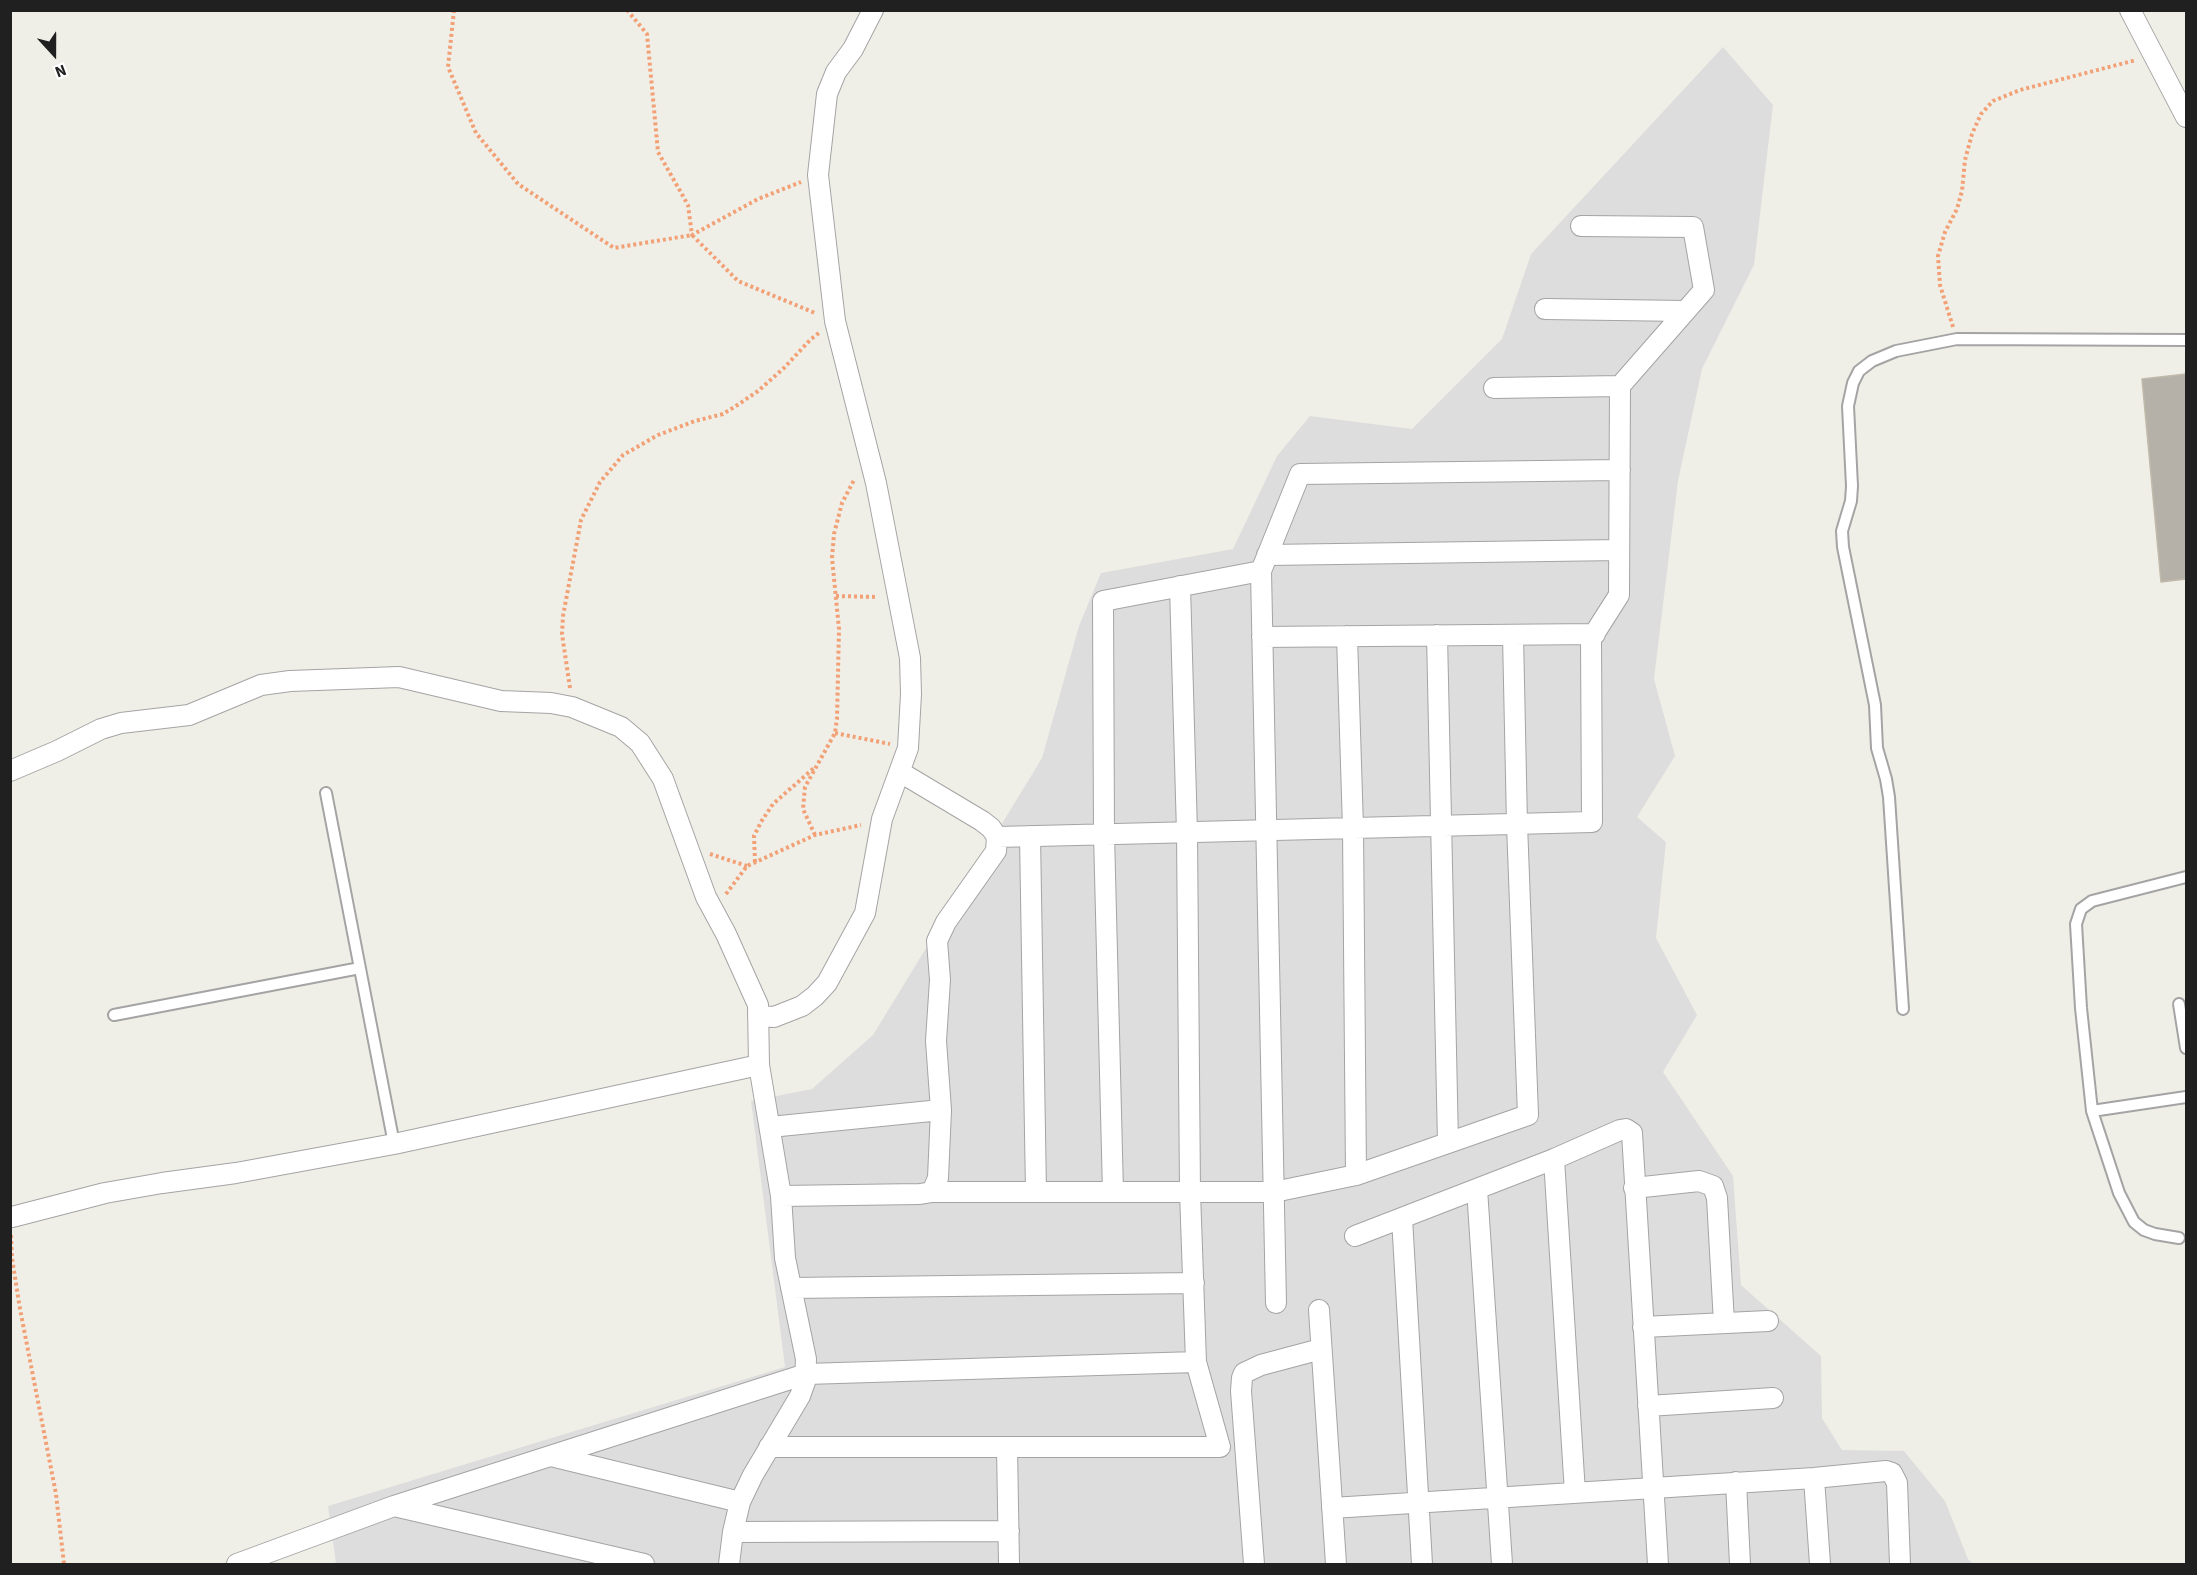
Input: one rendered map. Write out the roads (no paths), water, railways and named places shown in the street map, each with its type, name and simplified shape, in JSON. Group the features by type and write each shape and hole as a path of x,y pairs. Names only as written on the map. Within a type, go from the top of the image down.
{"street":[{"path":"758,1016 774,1017 802,1006 827,983 865,913 882,819 908,748 910,658 886,528 835,321 818,175 827,94 836,72 853,49 873,10"},
{"path":"2130,10 2187,117"},
{"path":"997,837 1592,822 1591,639 1619,595 1620,386 1704,290 1693,227 1581,226"},
{"path":"1545,309 1686,311"},
{"path":"1494,388 1620,386"},
{"path":"1276,1303 1265,830 1262,637 1264,563 1300,474 1620,470"},
{"path":"1113,1192 1104,834 1103,602 1180,586 1264,563 1619,550"},
{"path":"769,1447 1220,1447 1196,1362 1190,1192 1187,832 1180,586"},
{"path":"781,1196 932,1192 1274,1192 1356,1175 1528,1115 1517,824 1513,634"},
{"path":"1262,637 1594,634"},
{"path":"1437,635 1448,1143"},
{"path":"1347,636 1353,828 1356,1175"},
{"path":"10,771 101,729 121,723 189,715 261,685 291,681 399,676 501,701 551,702 572,707 621,728 640,744 663,779 706,897 715,911 758,1005 759,1065 781,1196 785,1258 803,1344 805,1382 800,1396 769,1447 740,1502 729,1564"},
{"path":"900,772 982,821 992,828 997,837 996,851 946,922 937,941 940,980 936,1041 940,1110 938,1178 932,1192"},
{"path":"1030,836 1036,1192"},
{"path":"12,1217 105,1193 236,1173 394,1144 759,1065"},
{"path":"770,1128 940,1110"},
{"path":"1355,1236 1554,1159 1620,1130 1630,1130 1633,1136 1634,1188 1658,1564"},
{"path":"1554,1159 1575,1493"},
{"path":"1634,1188 1699,1181 1713,1186 1717,1198 1724,1323"},
{"path":"1477,1189 1502,1564"},
{"path":"1402,1218 1422,1564"},
{"path":"791,1288 1194,1283"},
{"path":"1319,1310 1336,1564"},
{"path":"1643,1328 1768,1321"},
{"path":"1254,1564 1241,1391 1242,1378 1244,1373 1261,1365 1321,1349"},
{"path":"237,1564 394,1506 806,1374 1196,1362"},
{"path":"1648,1406 1773,1398"},
{"path":"1008,1447 1009,1564"},
{"path":"550,1456 740,1502"},
{"path":"1332,1508 1814,1478 1886,1471 1893,1473 1897,1483 1900,1564"},
{"path":"1814,1478 1820,1564"},
{"path":"1736,1482 1740,1564"},
{"path":"394,1506 644,1564"},
{"path":"733,1532 1009,1531"}],"lane":[{"path":"1903,1009 1889,797 1877,748 1875,705 1843,547 1842,531 1851,501 1852,486 1848,406 1853,383 1859,371 1872,361 1896,351 1958,339 2187,340"},
{"path":"326,793 394,1144"},
{"path":"2179,1238 2144,1230 2134,1222 2119,1194 2092,1111 2081,1008 2076,924 2081,909 2092,901 2187,877"},
{"path":"114,1015 360,968"},
{"path":"2179,1004 2187,1048"},
{"path":"2092,1111 2187,1097"}]}
